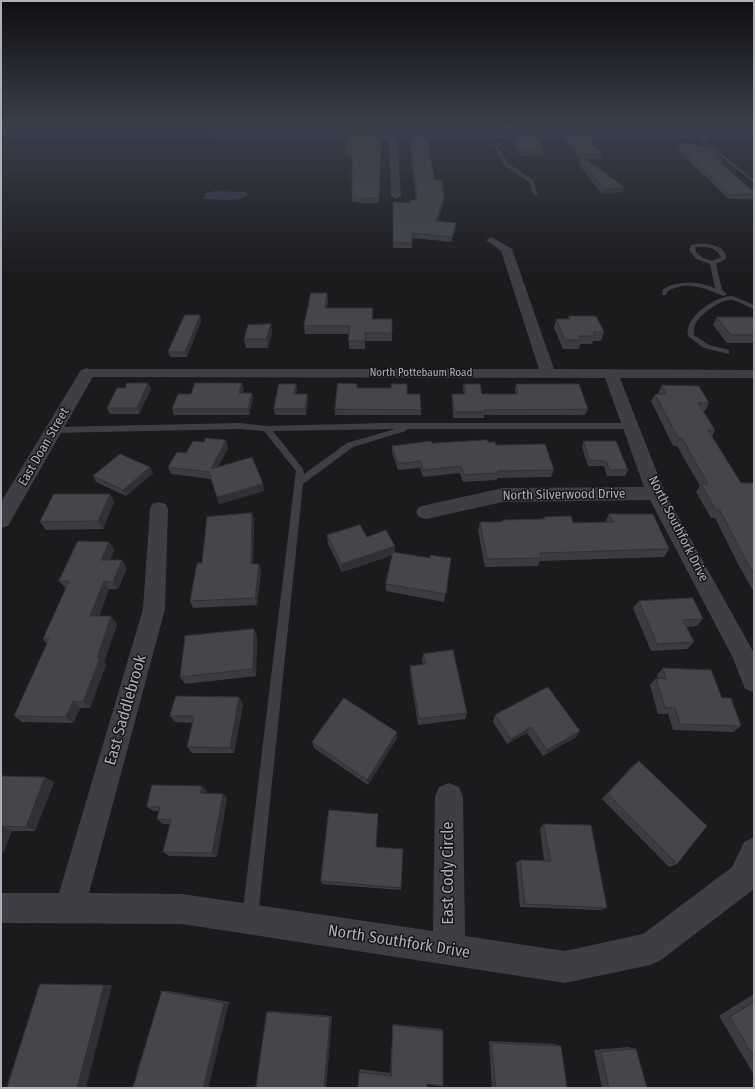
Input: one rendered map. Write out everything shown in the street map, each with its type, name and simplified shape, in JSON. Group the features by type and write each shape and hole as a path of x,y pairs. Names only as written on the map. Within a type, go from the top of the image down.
{"street":[{"path":"395,177 396,196"},
{"path":"491,240 506,250 548,373"},
{"name":"North Southfork Drive","path":"610,373 656,493 743,654 754,681"},
{"name":"North Pottebaum Road","path":"87,374 754,374"},
{"name":"East Doan Street","path":"1,520 87,374"},
{"name":"North Silverwood Drive","path":"426,512 503,495 656,493"},
{"name":"East Saddlebrook","path":"70,908 154,609 159,509"},
{"name":"East Cody Circle","path":"449,797 449,949"},
{"name":"North Southfork Drive","path":"1,908 182,909 565,967 650,949 743,878 754,852"}],"lane":[{"path":"525,177 531,181 536,195"},
{"path":"701,244 709,245 717,248 723,253 724,258 713,263 695,256 692,250 693,246 701,244"},
{"path":"713,263 719,291"},
{"path":"664,294 665,290 678,284 698,285 719,291 730,298 754,307"},
{"path":"726,352 709,349 698,344 690,335 691,327 695,321 710,306 730,298"},
{"path":"54,430 240,426 268,429 415,426 630,426"},
{"path":"299,482 350,444 415,426"},
{"path":"249,919 300,471 268,429"}],"shaded area":[{"path":"215,191 246,192 248,195 234,200 203,199 206,193"}],"building":[{"path":"352,177 380,177 379,198 358,199 358,197 352,197"},
{"path":"414,177 434,177 435,180 442,180 444,197 436,221 456,223 452,237 412,233 412,243 393,243 393,202 411,203 411,200 417,200"},
{"path":"593,177 610,177 624,187 603,189"},
{"path":"712,177 737,177 754,192 754,194 731,195"},
{"path":"311,293 327,293 325,308 373,308 372,319 392,319 392,333 365,333 365,341 348,341 350,326 304,326"},
{"path":"185,315 200,315 185,352 168,352"},
{"path":"569,316 596,316 604,332 593,332 595,336 579,336 581,340 565,340 556,319 570,319"},
{"path":"717,317 754,317 754,335 731,335"},
{"path":"271,324 266,339 244,339 248,325"},
{"path":"127,383 148,383 137,408 107,408 117,388 125,388"},
{"path":"195,383 242,383 239,393 252,393 248,409 172,409 178,394 191,394"},
{"path":"338,383 357,384 357,388 391,388 391,384 407,384 407,394 420,394 421,410 335,409"},
{"path":"279,384 296,384 294,394 307,394 305,409 274,409"},
{"path":"464,384 480,384 482,394 518,394 516,384 579,384 588,409 484,410 485,412 454,412 452,394 466,394"},
{"path":"662,385 699,386 709,403 698,403 715,430 708,430 741,483 754,484 754,573 745,559 720,510 716,510 701,484 708,484 682,438 678,438 655,394 666,394"},
{"path":"206,438 226,440 211,469 252,457 263,484 217,497 209,472 168,467 177,452 186,453 193,441 204,442"},
{"path":"487,440 488,442 495,442 496,445 545,444 554,470 498,471 498,473 464,475 461,466 423,470 420,461 398,464 392,446 431,441 432,443"},
{"path":"584,441 616,441 628,470 610,470 606,461 590,460"},
{"path":"120,454 150,467 123,490 93,476"},
{"path":"54,494 110,494 98,521 40,522"},
{"path":"252,513 251,564 259,564 255,598 190,601 197,563 202,563 207,517"},
{"path":"609,514 653,514 669,549 540,553 541,558 487,559 480,522 503,522 502,520 545,519 544,517 571,516 573,523 613,522"},
{"path":"360,525 367,537 386,530 395,546 341,564 327,535"},
{"path":"78,541 109,542 101,560 122,560 113,582 104,581 90,616 111,616 97,658 100,658 83,702 73,701 66,717 14,716 49,639 43,639 69,581 59,581"},
{"path":"393,552 430,558 430,555 451,558 446,594 386,584"},
{"path":"693,598 703,619 683,620 694,642 657,644 639,601"},
{"path":"254,629 253,669 180,677 185,636"},
{"path":"453,650 467,713 419,719 410,666 426,664 423,654"},
{"path":"663,668 711,670 722,698 731,698 741,726 680,724 675,708 665,708 656,678 666,679"},
{"path":"548,687 580,731 547,750 531,727 511,739 495,715"},
{"path":"176,696 239,697 230,748 187,747 194,716 170,716"},
{"path":"344,698 397,732 367,780 312,742"},
{"path":"639,761 707,826 677,864 608,794"},
{"path":"1,776 45,777 26,827 2,826 1,829"},
{"path":"152,785 202,786 200,793 223,794 212,853 163,852 171,820 157,819 160,807 147,807"},
{"path":"329,810 378,814 376,847 403,849 401,888 321,881"},
{"path":"544,824 591,825 607,908 525,904 520,860 550,861"},
{"path":"40,984 104,985 77,1088 7,1088"},
{"path":"162,991 224,1003 203,1088 133,1088"},
{"path":"754,1002 754,1057 730,1017"},
{"path":"267,1012 330,1017 324,1088 256,1088"},
{"path":"393,1025 443,1031 443,1086 427,1084 427,1088 358,1088 359,1072 391,1076"},
{"path":"492,1043 561,1046 567,1088 496,1088"},
{"path":"636,1049 647,1088 609,1088 601,1052"}]}
